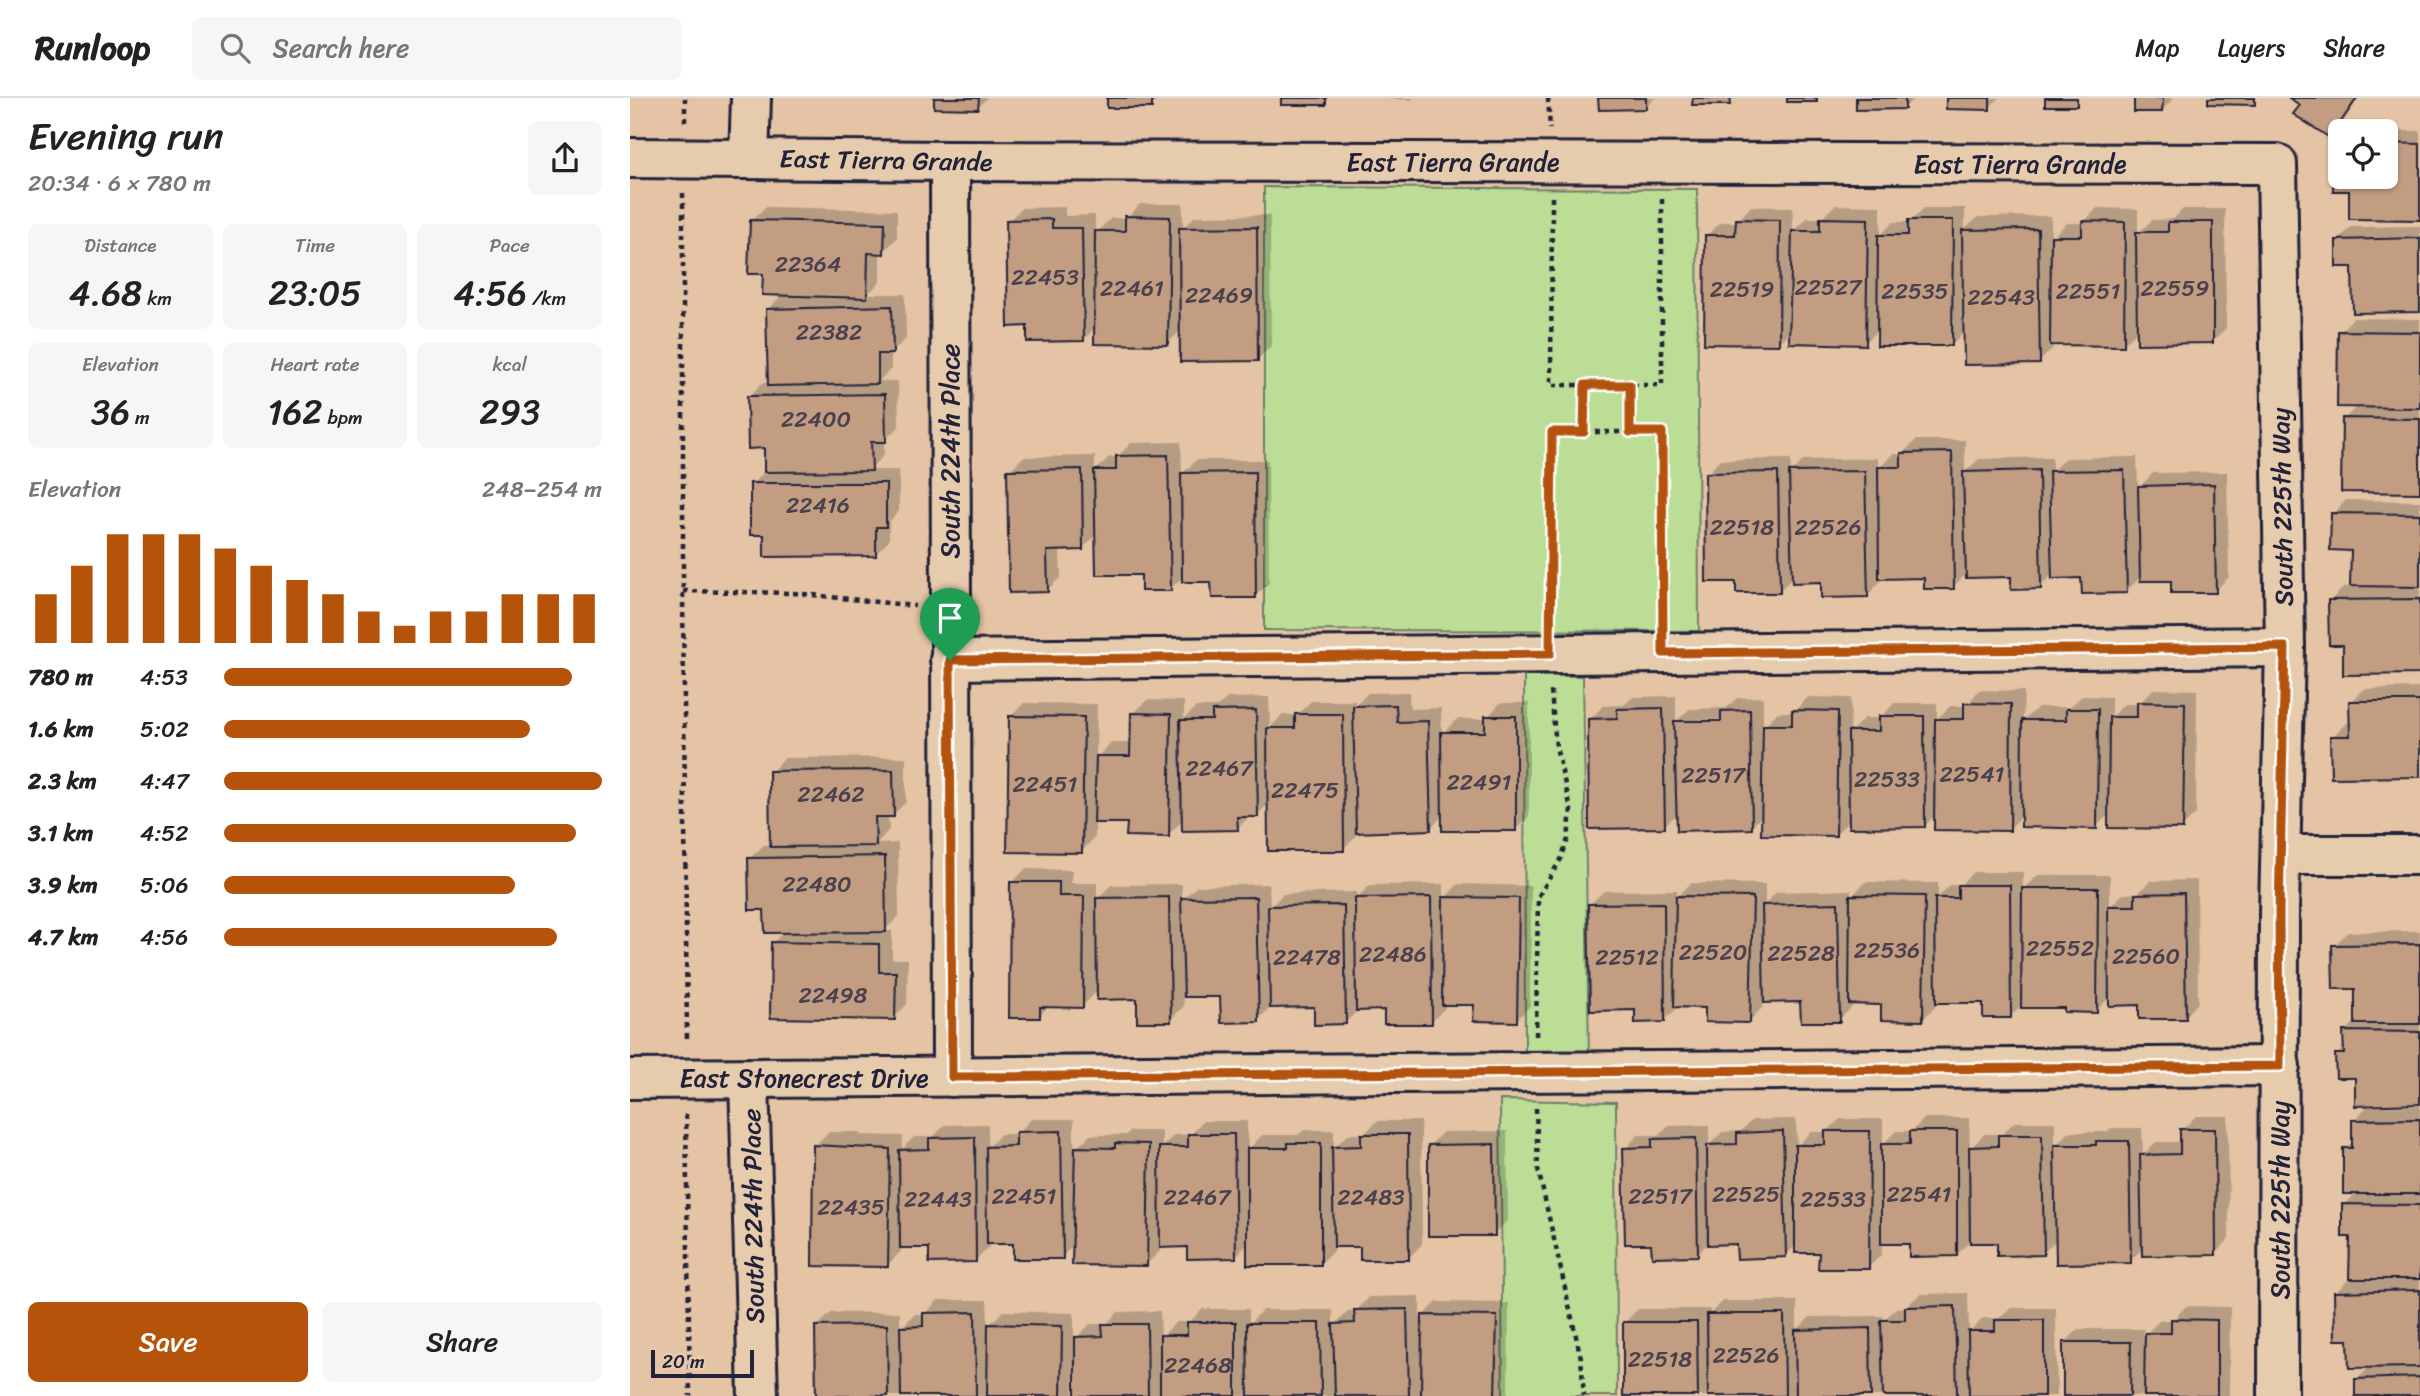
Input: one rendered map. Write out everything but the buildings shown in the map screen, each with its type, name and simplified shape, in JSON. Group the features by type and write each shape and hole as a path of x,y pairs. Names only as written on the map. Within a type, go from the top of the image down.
{"street":[{"path":"749,159 751,98"},
{"name":"East Tierra Grande","path":"630,158 2277,164"},
{"name":"South 224th Place","path":"950,161 952,1077"},
{"name":"South 225th Way","path":"2277,164 2285,647 2279,912 2278,1396"},
{"path":"950,660 2285,647"},
{"path":"2281,855 2420,855"},
{"name":"East Stonecrest Drive","path":"630,1080 2280,1066"},
{"name":"South 224th Place","path":"749,1079 758,1396"}],"path":[{"path":"685,98 683,591 690,1396"},
{"path":"1548,98 1552,162 1551,385 1662,385 1662,163"},
{"path":"1584,432 1585,385"},
{"path":"1630,385 1630,432"},
{"path":"1584,1396 1581,1358 1538,1169 1538,897 1561,859 1568,839 1571,809 1556,747 1550,654 1552,432 1662,432 1663,653"},
{"path":"683,591 794,593 950,610"}],"green space":[{"path":"1264,187 1697,189 1699,631 1264,630"},
{"path":"1524,676 1583,676 1589,1056 1525,1055"},
{"path":"1500,1100 1616,1102 1617,1396 1503,1396"}],"route":[{"path":"1585,385 1630,385 1630,432 1662,432 1663,653 2285,647 2279,912 2280,1066 952,1077 950,660 1550,654 1552,432 1584,432 1585,385"}]}
